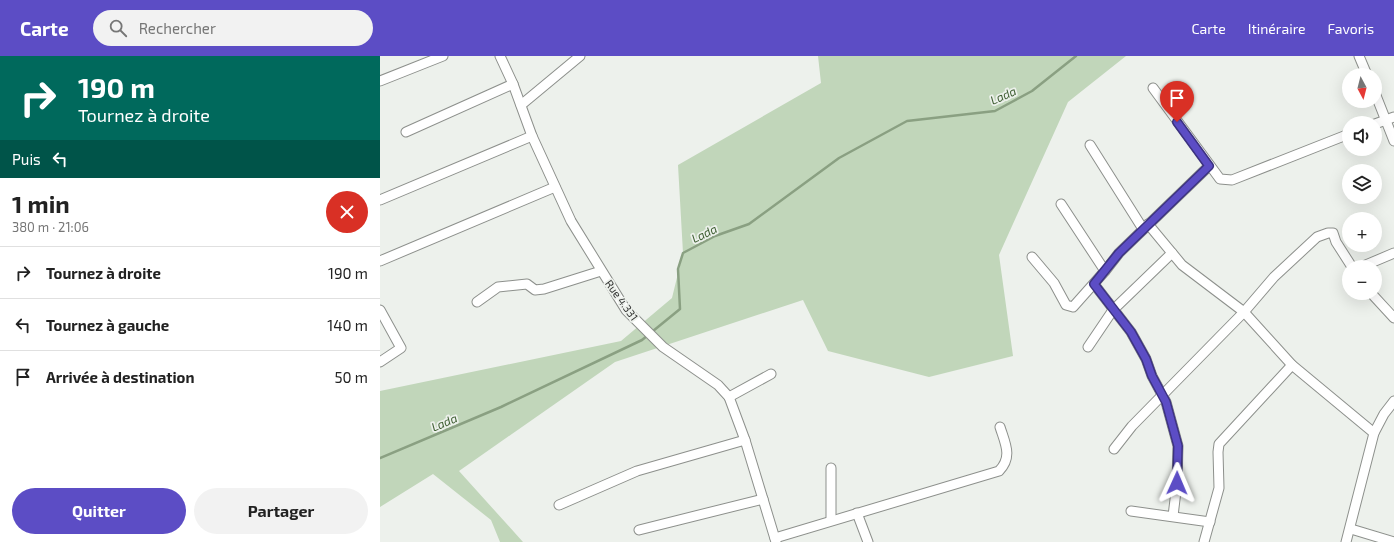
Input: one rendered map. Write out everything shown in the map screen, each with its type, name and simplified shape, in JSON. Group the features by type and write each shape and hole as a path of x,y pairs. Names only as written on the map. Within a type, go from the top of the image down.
{"street":[{"path":"380,82 443,56"},
{"name":"Rue 4.331","path":"500,56 513,84 532,136 571,221 626,310 663,347 718,385 729,397 745,440 775,540"},
{"path":"521,105 580,56"},
{"path":"1359,56 1364,68"},
{"path":"406,132 513,84"},
{"path":"1153,88 1220,179 1232,180 1342,137"},
{"path":"1382,105 1390,118 1394,141"},
{"path":"380,200 532,136"},
{"path":"1090,144 1146,226 1182,265 1244,312 1292,365 1374,433"},
{"path":"1032,256 1054,283 1066,305 1073,307 1106,272 1119,253 1209,166"},
{"path":"380,261 555,187"},
{"path":"1061,204 1106,272"},
{"path":"1114,449 1132,426 1244,312 1274,277 1317,237 1328,233 1333,233 1336,242 1348,260"},
{"path":"1088,347 1113,310 1172,253"},
{"path":"1378,260 1394,253"},
{"path":"477,302 498,287 527,284 535,290 544,290 601,271"},
{"path":"1094,284 1131,332 1146,359 1152,376 1163,395 1178,446 1177,483 1173,516"},
{"path":"1377,300 1394,318"},
{"path":"380,310 401,348 380,362"},
{"path":"1204,542 1219,488 1218,452 1220,444 1292,365"},
{"path":"729,397 771,374"},
{"path":"1346,542 1374,433 1384,414 1394,401"},
{"path":"1384,414 1394,414"},
{"path":"775,540 831,520 999,471 1005,465 1008,452 1000,427"},
{"path":"559,505 637,471 745,440"},
{"path":"830,468 831,520"},
{"path":"639,530 763,499"},
{"path":"1130,511 1210,522"},
{"path":"857,513 868,542"},
{"path":"1350,529 1394,542"}],"green space":[{"path":"818,56 1126,56 1068,102 999,255 1013,356 929,377 828,351 803,300 615,362 459,471 523,542 500,542 491,520 433,474 380,507 380,391 621,341 672,298 683,253 678,165 821,83"}],"waterway":[{"name":"Lada","path":"380,458 501,407 642,340 680,309 678,269 683,253 715,236 749,224 839,158 907,121 995,111 1032,91 1076,56"}],"route":[{"path":"1177,122 1209,166 1119,253 1106,272 1094,284 1131,332 1146,359 1152,376 1166,402 1178,446 1177,483"}]}
